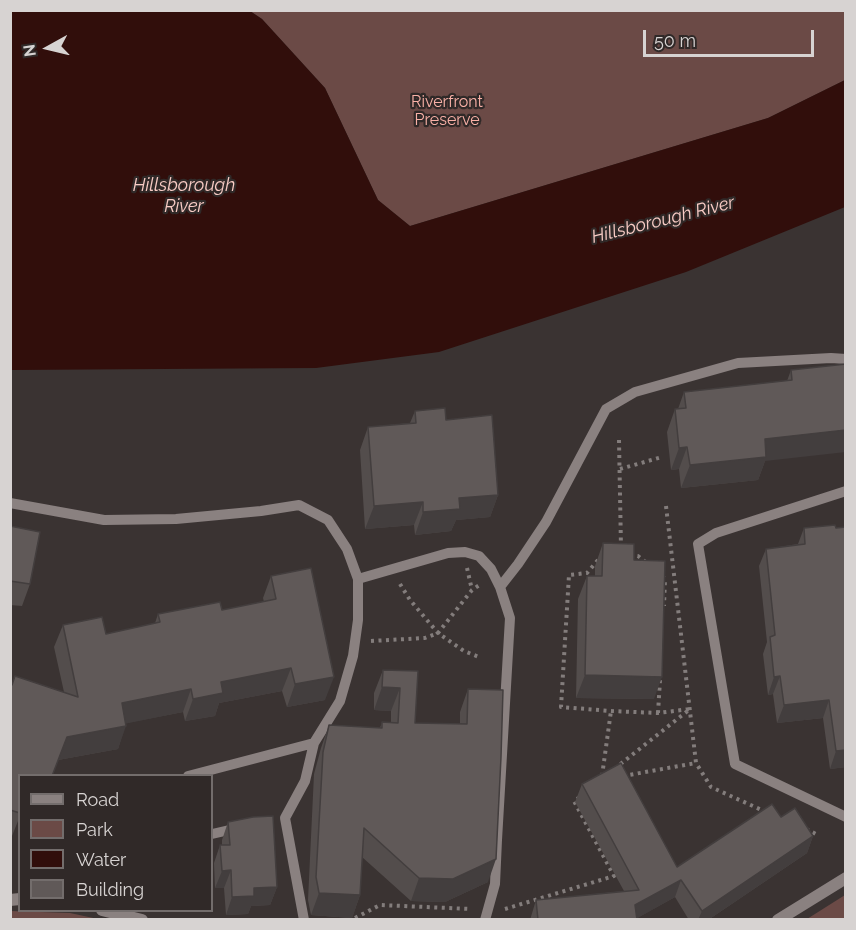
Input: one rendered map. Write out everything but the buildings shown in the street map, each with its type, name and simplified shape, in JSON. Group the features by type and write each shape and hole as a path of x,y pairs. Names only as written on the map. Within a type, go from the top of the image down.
{"street":[{"path":"778,920 846,878"},
{"path":"110,912 141,920"}],"lane":[{"path":"500,587 546,522 606,410 635,392 738,363 846,359"},
{"path":"846,491 716,533 698,544 735,764 846,817"},
{"path":"10,503 104,520 176,519 299,505 328,520 347,549 358,579 358,620 353,656 340,701 314,743 305,781 280,819 304,920"},
{"path":"358,579 448,553 465,552 479,556 491,569 500,587 510,618 495,884 483,914"},
{"path":"197,774 314,743"},
{"path":"213,834 254,825"}],"path":[{"path":"619,440 621,553 638,556 648,564"},
{"path":"620,469 662,457"},
{"path":"601,556 587,573 569,575 561,707 658,713 690,709 602,779"},
{"path":"466,562 472,590"},
{"path":"657,572 665,579 675,578"},
{"path":"367,641 425,639 438,633 472,590 488,579"},
{"path":"663,612 665,579"},
{"path":"399,582 410,600 438,633 464,651 480,657"},
{"path":"658,713 660,679"},
{"path":"602,779 611,711"},
{"path":"623,776 696,763"},
{"path":"602,779 612,778"},
{"path":"502,910 614,876 574,801 584,794"},
{"path":"355,918 380,905 483,914"}],"green space":[{"name":"Riverfront Preserve","path":"250,11 845,11 845,80 768,118 410,226 378,200 325,88 262,19"},
{"path":"845,895 845,919 807,919"},
{"path":"11,911 70,913 98,919 11,919"}],"water":[{"name":"Hillsborough River","path":"10,11 250,11 262,19 325,88 378,200 410,226 768,118 845,80 845,207 686,272 439,352 316,368 11,370"}]}
